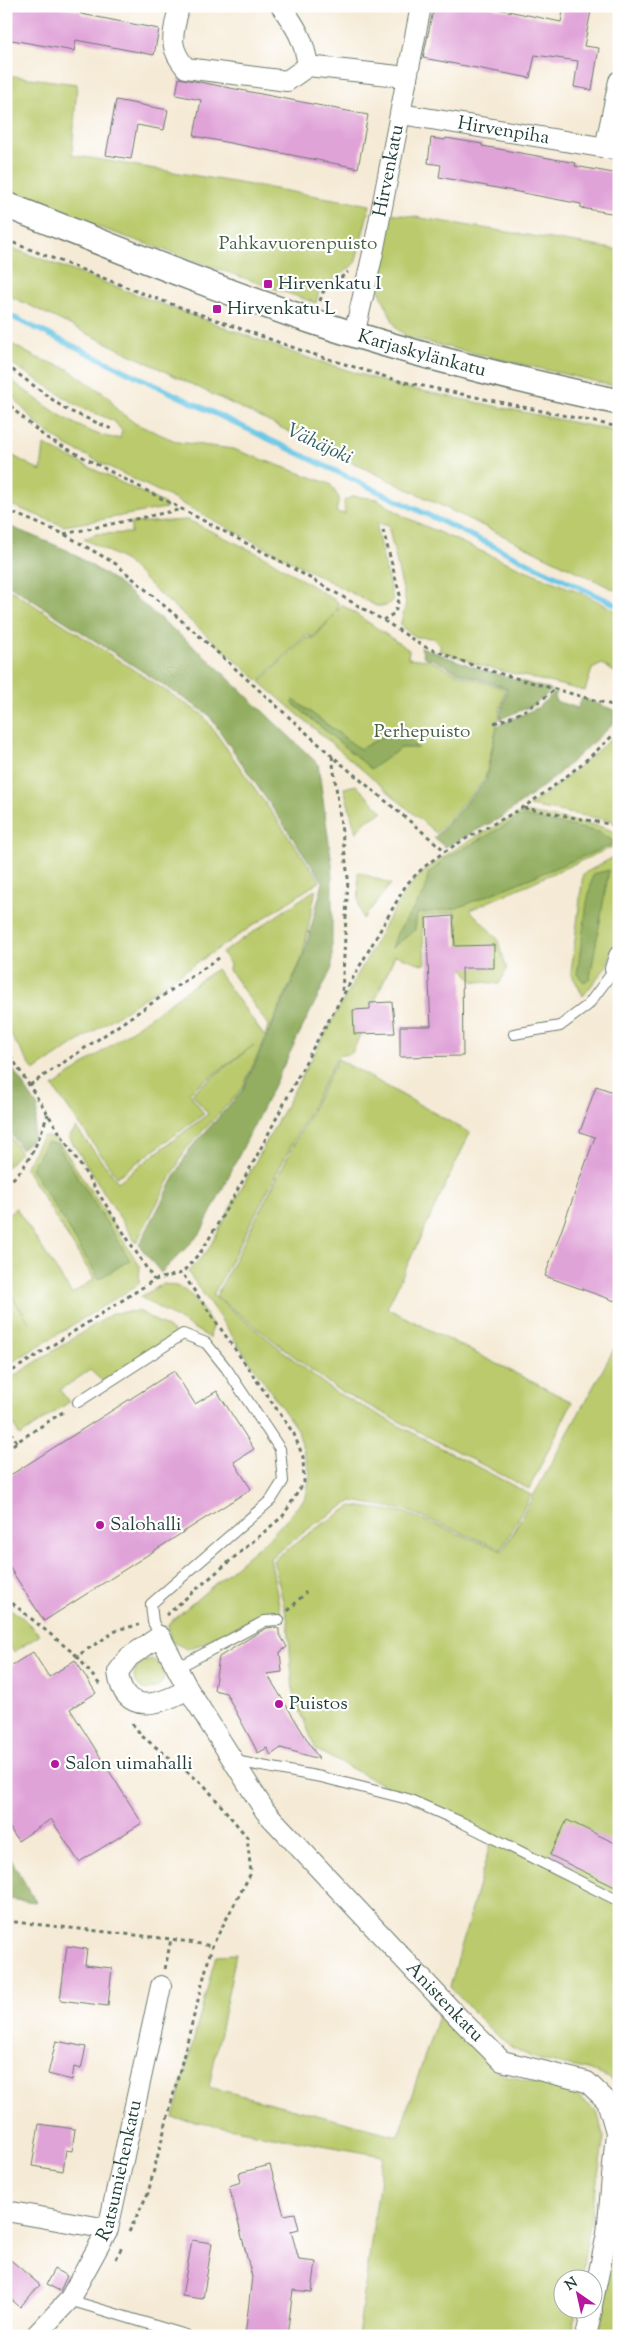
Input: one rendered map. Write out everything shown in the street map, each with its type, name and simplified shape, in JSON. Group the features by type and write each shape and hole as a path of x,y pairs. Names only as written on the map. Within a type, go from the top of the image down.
{"street":[{"path":"179,6 172,43 176,56 186,68 287,81 308,66 407,77"},
{"path":"281,6 297,28 304,44 308,66"},
{"name":"Hirvenkatu","path":"354,335 373,253 421,6"},
{"name":"Hirvenpiha","path":"401,114 612,149 619,81"},
{"name":"Karjaskylänkatu","path":"6,205 178,273 354,335 530,382 619,402"},
{"path":"156,1629 129,1657 118,1672 120,1686 130,1699 146,1705 169,1700 188,1689"},
{"name":"Anistenkatu","path":"156,1629 188,1689 265,1811 502,2061 587,2082 607,2101 616,2132 607,2234 599,2270"},
{"name":"Ratsumiehenkatu","path":"43,2333 69,2300 108,2229 161,1986"},
{"path":"6,2211 108,2229"},
{"path":"586,2336 590,2320"}],"lane":[{"path":"514,1034 560,1026 588,1005 617,965"},
{"path":"78,1402 183,1334 206,1343 226,1368 280,1449 283,1481 271,1500 151,1604 156,1629"},
{"path":"177,1668 265,1621 279,1620"},
{"path":"233,1761 321,1778 408,1799 463,1823 619,1901"},
{"path":"69,2300 186,2335"}],"path":[{"path":"302,351 323,292 373,253"},
{"path":"6,364 65,409 114,430"},
{"path":"6,399 14,410 45,437 282,562 431,649 480,668 619,707"},
{"path":"64,534 180,509"},
{"path":"6,510 64,534 116,564 332,756 444,850"},
{"path":"383,530 400,595 395,614 383,620"},
{"path":"494,723 510,719 534,706 555,688"},
{"path":"6,1375 154,1280 182,1273 203,1248 252,1165 342,996 406,885 421,868 444,850 523,807 556,784 619,729"},
{"path":"332,756 348,878 342,996"},
{"path":"523,807 619,826"},
{"path":"30,1085 219,958"},
{"path":"6,1049 154,1280"},
{"path":"6,1184 12,1180 34,1150 48,1114"},
{"path":"77,1656 119,1629 156,1629 172,1612 283,1516 304,1482 303,1457 294,1434 182,1273"},
{"path":"6,1449 78,1402"},
{"path":"6,1425 17,1442"},
{"path":"279,1620 306,1592"},
{"path":"6,1598 77,1656 101,1686"},
{"path":"125,1715 143,1737 204,1785 247,1838 251,1873 212,1946 148,2193 128,2233"},
{"path":"6,1921 171,1939 212,1946"},
{"path":"161,1986 171,1939"}],"green space":[{"name":"Pahkavuorenpuisto","path":"6,75 77,84 72,155 370,205 355,264 319,290 316,303 6,195"},
{"name":"Pahkavuorenpuisto","path":"390,213 619,250 619,387 409,338 396,328 375,281"},
{"path":"6,246 299,355 398,386 619,432 619,592 6,294"},
{"path":"6,341 35,357 68,369 109,397 116,409 136,424 178,442 233,449 330,484 339,498 336,512 345,514 344,501 353,496 377,499 405,517 583,594 619,612 619,675 602,664 592,669 585,691 482,666 439,650 441,645 432,638 416,637 400,626 406,603 388,525 377,524 377,532 393,600 386,606 376,606 166,495 67,446 37,424 11,395 6,389 6,376 76,425 107,437 120,438 122,431 114,421 80,407 6,360"},
{"path":"44,445 165,504 166,508 64,526 6,503 6,452 41,471"},
{"name":"Perhepuisto","path":"188,520 267,558 338,602 337,611 341,604 409,650 408,658 429,660 460,675 505,689 485,779 436,833 260,682 305,638 314,638 337,612 313,637 306,635 259,681 154,589 126,561 84,539 96,534 131,533 131,523"},
{"path":"6,525 67,550 114,580 205,656 318,764 332,864 332,968 200,1234 161,1273 139,1245 189,1150 243,1090 303,958 323,882 208,714 6,583"},
{"path":"6,587 203,715 320,881 34,1071 6,1028"},
{"path":"421,647 482,670 552,690 534,705 500,719 507,688 460,673 424,657"},
{"path":"556,691 555,701 578,708 582,698 619,712 612,725 549,782 502,817 445,847 434,838 486,780 497,726 537,708"},
{"path":"293,699 360,749 398,728 418,748 401,748 371,769 292,703"},
{"path":"619,732 619,822 529,806 559,784"},
{"path":"356,785 383,812 364,822 356,833 344,788"},
{"path":"523,812 603,827 619,834 619,844 470,910 497,938 507,969 499,984 473,981 462,967 455,912 422,917 425,965 395,955 352,1053 338,1056 213,1295 333,1391 531,1495 502,1549 405,1510 352,1501 315,1524 270,1558 281,1614 272,1610 202,1644 187,1649 170,1641 168,1624 271,1536 306,1497 310,1473 298,1431 188,1272 208,1250 380,933 406,892 426,870 448,853"},
{"path":"523,816 599,832 616,843 457,908 417,914 415,930 392,948 397,933 425,892 428,874 446,858"},
{"path":"619,854 619,930 607,966 583,996 571,973 583,874"},
{"path":"609,870 590,978 584,982 577,974 593,874"},
{"path":"358,872 391,884 363,919 359,907"},
{"path":"316,889 302,958 242,1089 186,1149 136,1243 69,1137 76,1128 118,1182 208,1114 192,1093 254,1045 189,1092 204,1114 117,1177 53,1087 216,969 265,1037 268,1025 229,970 230,964 222,953"},
{"path":"6,1059 38,1107 33,1138 21,1149 6,1126"},
{"path":"338,1059 470,1133 387,1308 572,1402 529,1489 335,1388 216,1296"},
{"path":"6,1130 20,1152 6,1168"},
{"path":"43,1136 57,1139 140,1266 139,1284 6,1366 6,1339 12,1335 6,1338 6,1289 30,1323 6,1286 6,1215 16,1208 72,1294 94,1279 25,1168"},
{"path":"46,1142 57,1144 130,1260 99,1279 31,1168"},
{"path":"163,1284 173,1285 192,1296 212,1324 210,1338 140,1297"},
{"path":"139,1311 176,1333 102,1381 90,1370 60,1390 69,1402 20,1436 6,1413 6,1381 113,1313"},
{"path":"619,1340 619,2087 601,2074 532,2057 508,2044 497,2036 450,1987 491,1841 316,1750 293,1693 288,1622 273,1560 315,1529 352,1506 403,1512 503,1551"},
{"path":"6,1606 22,1617 40,1635 14,1652 6,1643"},
{"path":"149,1660 160,1664 164,1675 160,1686 149,1690 138,1686 134,1675 138,1664"},
{"path":"6,1851 36,1902 6,1899"},
{"path":"236,1954 209,2087 398,2136 440,2010 504,2075 573,2092 597,2112 604,2138 582,2270 552,2270 552,2320 574,2320 572,2336 358,2336 383,2156 173,2118 216,1955"},
{"path":"619,2201 619,2336 599,2336"}],"building":[{"path":"6,6 54,6 81,11 81,14 159,29 154,55 76,40 74,51 6,39"},
{"path":"434,6 484,6 561,22 564,6 592,6 584,46 599,48 592,90 574,87 578,61 535,55 530,78 423,58"},
{"path":"179,78 368,115 358,168 194,136 201,100 176,95"},
{"path":"116,100 168,110 164,130 137,125 131,159 106,155"},
{"path":"431,138 445,140 446,138 482,144 482,146 576,163 575,166 619,174 617,214 581,208 581,204 439,177 441,165 428,163"},
{"path":"453,916 455,946 494,945 494,968 462,968 463,1056 400,1057 400,1026 431,1026 426,918"},
{"path":"392,1002 395,1033 354,1034 353,1010 370,1009 370,1003"},
{"path":"596,1086 619,1094 619,1289 615,1301 545,1276 595,1137 580,1132"},
{"name":"Salohalli","path":"174,1371 195,1404 217,1391 254,1449 234,1462 251,1489 44,1621 6,1562 6,1478"},
{"path":"274,1627 279,1629 279,1633 287,1647 280,1652 282,1672 267,1674 319,1759 281,1748 271,1755 267,1748 258,1753 226,1693 214,1690 219,1657 267,1628"},
{"name":"Salon uimahalli","path":"33,1652 49,1677 75,1660 96,1693 70,1709 142,1823 79,1862 51,1819 18,1841 6,1822 6,1669"},
{"path":"567,1820 619,1845 619,1889 550,1855"},
{"path":"67,1946 87,1949 85,1965 112,1968 108,2006 60,2000"},
{"path":"56,2041 86,2047 81,2069 74,2067 72,2080 48,2074"},
{"path":"39,2124 75,2129 72,2151 66,2150 63,2171 32,2166"},
{"path":"270,2165 284,2215 295,2213 299,2229 291,2231 299,2260 316,2262 312,2292 293,2290 287,2336 245,2336 252,2277 229,2186 241,2182 239,2173"},
{"path":"192,2240 212,2243 203,2299 182,2296"},
{"path":"6,2256 40,2285 20,2307 6,2295"},
{"path":"54,2269 67,2276 60,2291 46,2284"}],"waterway":[{"name":"Vähäjoki","path":"6,314 619,606"}],"place":[{"name":"Hirvenkatu I","path":"268,284"},
{"name":"Hirvenkatu L","path":"217,309"},
{"name":"Salohalli","path":"100,1525"},
{"name":"Puistos","path":"279,1704"},
{"name":"Salon uimahalli","path":"55,1764"}]}
